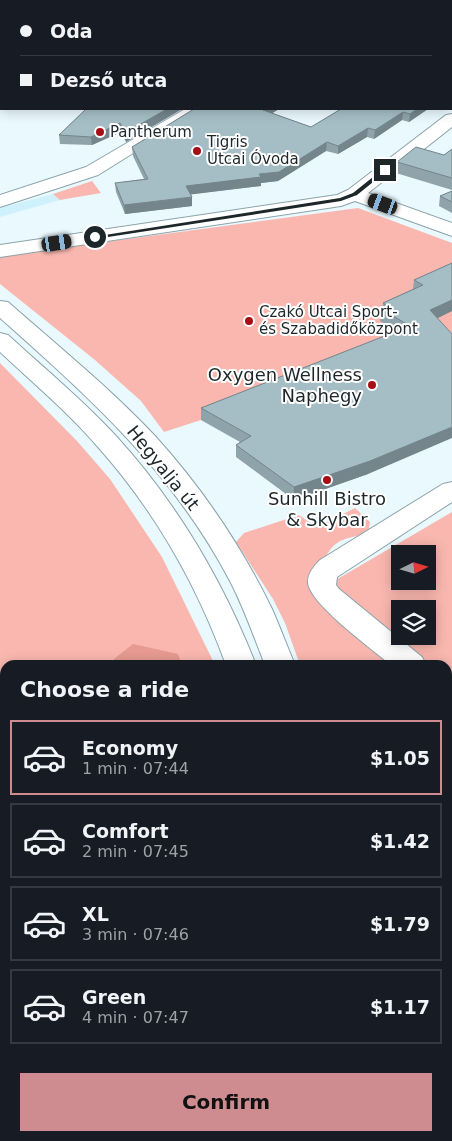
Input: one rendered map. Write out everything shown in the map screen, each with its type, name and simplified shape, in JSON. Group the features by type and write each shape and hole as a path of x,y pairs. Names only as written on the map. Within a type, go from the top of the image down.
{"street":[{"path":"0,201 92,171 194,110"},
{"path":"0,251 341,200 355,194 452,118"},
{"path":"355,194 452,230"},
{"name":"Hegyalja út","path":"0,307 114,410 148,444 175,478 219,540 254,601 278,660"},
{"name":"Hegyalja út","path":"0,340 86,420 119,456 150,496 186,550 212,598 239,660"},
{"path":"405,660 347,614 329,596 322,586 323,574 330,567 452,490"}],"shaded area":[{"path":"92,181 101,193 60,200 53,194"},
{"path":"53,194 60,200 0,217 0,208"},
{"name":"Czakó Utcai Sport- és Szabadidőközpont","path":"358,208 452,243 452,333 443,328 201,420 164,432 141,401 95,360 0,284 0,256"},
{"path":"0,363 77,441 110,479 162,557 213,660 0,660"},
{"path":"355,508 370,522 368,534 337,543 328,552 320,569 334,581 391,548 391,590 436,590 436,545 396,545 452,512 452,660 298,660 285,623 273,599 236,542 244,533 299,515 317,527"},
{"path":"133,644 178,654 180,660 114,660"}],"building":[{"path":"85,110 165,110 125,133 120,123 91,137 59,135"},
{"path":"192,110 263,110 311,127 339,110 416,110 410,114 403,112 375,130 368,128 338,146 327,142 279,172 259,174 261,177 186,186 192,197 124,205 115,183 148,179 132,147"},
{"path":"416,147 444,155 452,149 452,178 397,162"},
{"path":"452,191 452,202 440,196"},
{"name":"Oxygen Wellness Naphegy","path":"452,263 452,300 430,310 452,334 452,427 370,461 294,487 236,445 251,436 201,408 410,326 381,309 388,306 383,303 423,285 414,280"}],"place":[{"name":"Pantherum","path":"100,132"},
{"name":"Tigris Utcai Óvoda","path":"197,151"},
{"name":"Czakó Utcai Sport- és Szabadidőközpont","path":"249,321"},
{"name":"Oxygen Wellness Naphegy","path":"372,385"},
{"name":"Sunhill Bistro & Skybar","path":"327,480"}],"route":[{"path":"95,237 341,200 355,194 385,170"}]}
